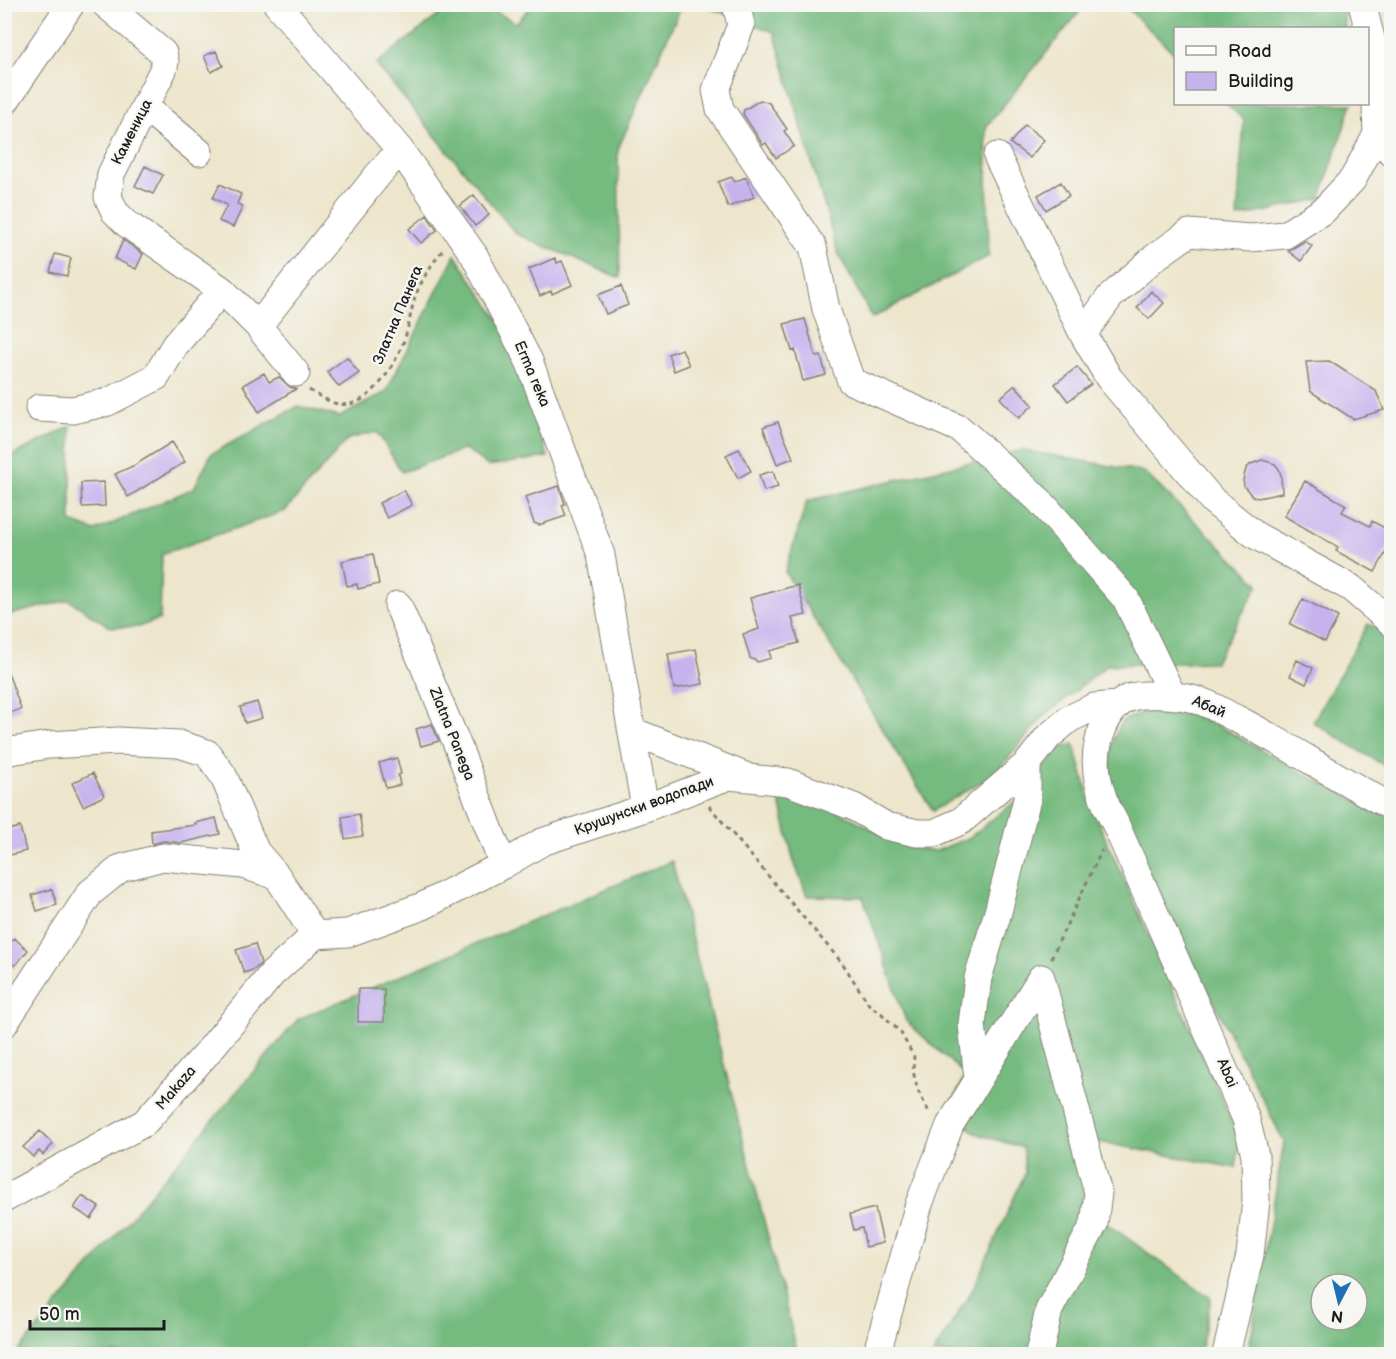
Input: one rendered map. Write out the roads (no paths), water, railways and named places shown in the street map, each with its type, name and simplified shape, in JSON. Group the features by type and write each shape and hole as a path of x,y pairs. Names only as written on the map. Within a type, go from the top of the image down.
{"street":[{"path":"4,103 71,4"},
{"name":"Каменица","path":"105,4 163,53 165,62 111,174 108,197 115,213 222,290 258,326 296,373"},
{"name":"Erma reka","path":"277,4 400,150 474,255 529,361 601,555 645,808"},
{"path":"736,4 741,25 716,90 720,109 813,247 826,309 851,381 960,429 1040,501 1126,600 1172,695"},
{"path":"1362,4 1368,27"},
{"path":"1083,334 1110,297 1154,258 1189,233 1250,238 1285,235 1324,210 1384,144 1374,50 1369,31"},
{"path":"145,107 199,152"},
{"path":"258,326 400,150"},
{"path":"997,156 1083,334 1109,378 1213,501 1256,535 1351,588 1392,623"},
{"path":"39,408 73,410 108,402 156,377 175,345 222,290"},
{"name":"Zlatna Panega","path":"398,605 455,739 503,865"},
{"name":"Абай","path":"1118,705 1130,697 1172,695 1199,700 1254,728 1392,807"},
{"name":"Крушунски водопади","path":"315,935 348,933 423,906 542,842 645,808 729,776 788,782 854,807 886,826 917,833 934,833 961,821 1027,764 1048,737 1069,719 1094,707 1118,705"},
{"name":"Abai","path":"1118,705 1106,720 1097,741 1095,759 1100,794 1246,1119 1256,1155 1256,1201 1250,1255 1226,1354"},
{"path":"632,731 749,778"},
{"path":"4,752 49,745 118,741 179,744 207,753 223,775 256,852 277,876 315,935"},
{"path":"978,1079 972,1024 978,978 999,912 1027,799 1027,764"},
{"path":"4,1024 90,892 121,868 163,857 243,865 277,876"},
{"name":"Makaza","path":"4,1199 144,1124 272,974 315,935"},
{"path":"879,1354 879,1345 919,1204 950,1125 1041,978 1098,1193 1094,1224 1049,1310 1039,1354"}]}
